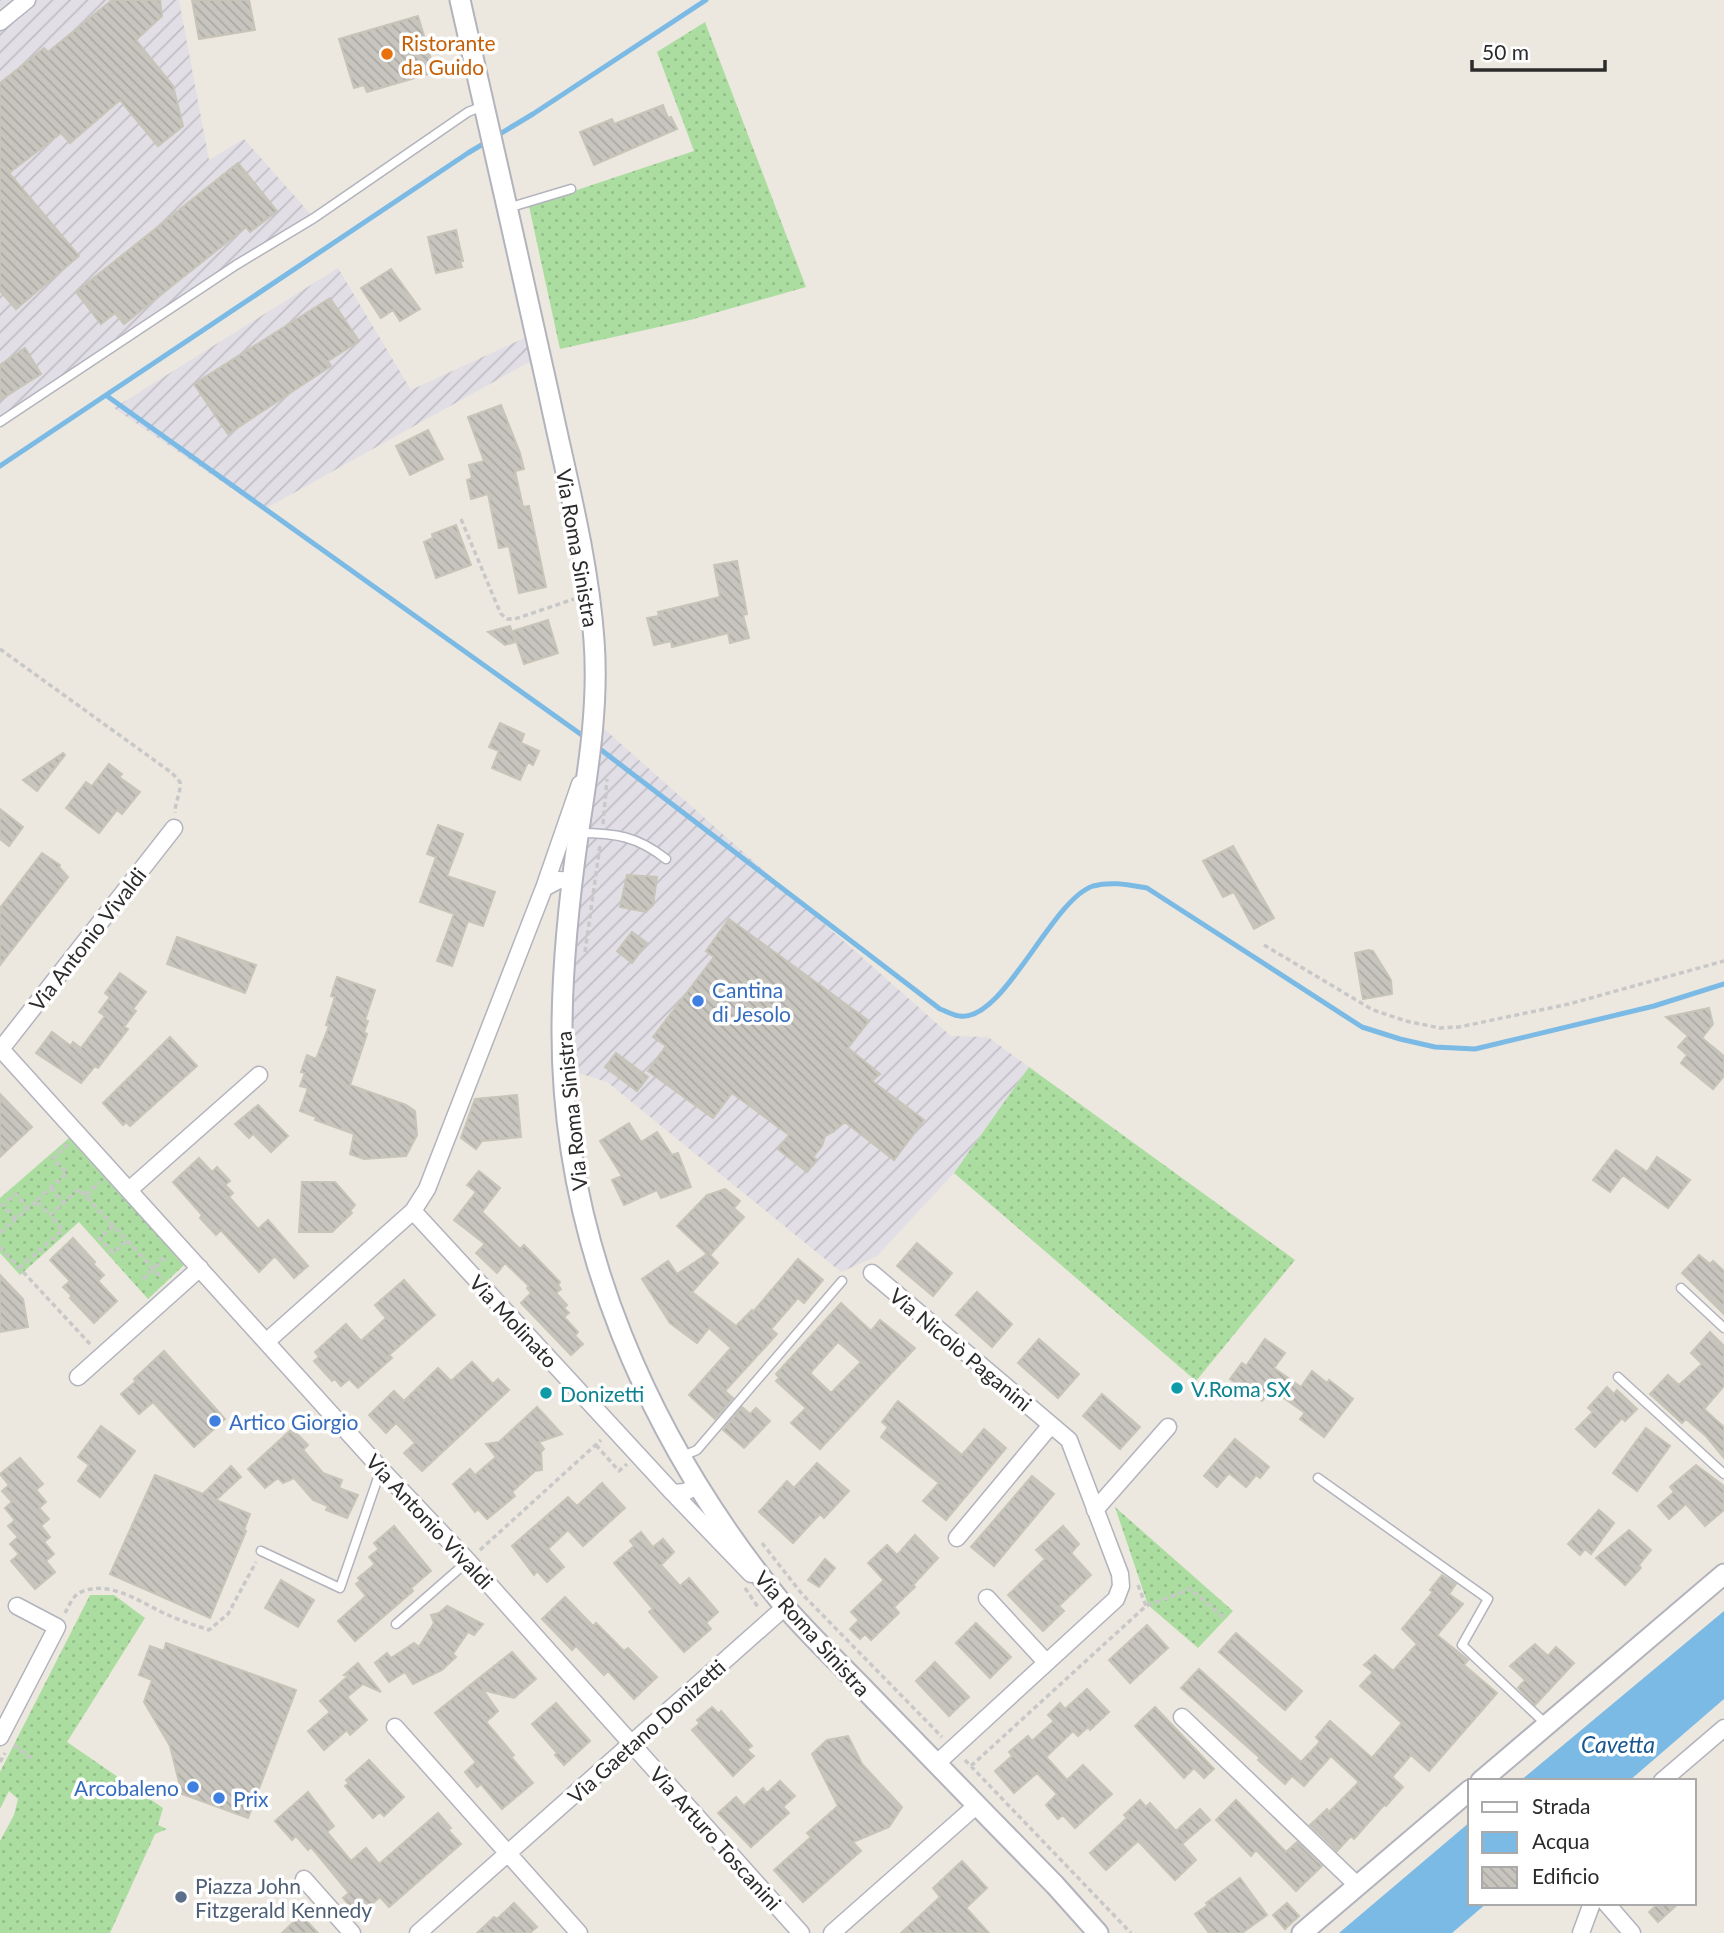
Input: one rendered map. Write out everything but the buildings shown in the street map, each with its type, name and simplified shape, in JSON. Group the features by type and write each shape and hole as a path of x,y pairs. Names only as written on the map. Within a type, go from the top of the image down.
{"street":[{"path":"0,22 27,0"},
{"name":"Via Roma Sinistra","path":"460,0 508,208 579,536 589,594 596,672 594,720 592,752 573,881 562,1034 571,1160 594,1258 619,1331 643,1385 697,1486 737,1546 785,1607 1055,1885 1098,1933"},
{"path":"266,1342 413,1210 432,1177 544,888 592,752"},
{"name":"Via Antonio Vivaldi","path":"174,828 0,1049 632,1743"},
{"path":"544,888 559,880 573,881"},
{"path":"129,1190 259,1074"},
{"name":"Via Molinato","path":"413,1210 717,1540 785,1607"},
{"path":"78,1377 200,1268"},
{"name":"Via Nicolò Paganini","path":"872,1273 1069,1440 1120,1574 1121,1586 1116,1599 936,1763"},
{"name":"Via Nicolò Paganini","path":"957,1538 1051,1425"},
{"path":"1095,1510 1168,1427"},
{"path":"673,1493 685,1492 697,1486"},
{"path":"1483,1779 1724,1574"},
{"path":"987,1598 1046,1661"},
{"path":"0,1737 57,1627 17,1606"},
{"name":"Via Gaetano Donizetti","path":"418,1933 785,1607"},
{"path":"1182,1717 1358,1886"},
{"path":"395,1727 579,1933"},
{"path":"1664,1779 1724,1728"},
{"name":"Via Arturo Toscanini","path":"632,1743 801,1933"},
{"path":"1302,1933 1468,1792"},
{"path":"832,1933 976,1805"},
{"path":"304,1879 352,1933"},
{"path":"1581,1933 1591,1905"},
{"path":"1608,1905 1632,1933"}],"lane":[{"path":"0,422 236,265 324,211 468,111 486,110"},
{"path":"508,208 571,189"},
{"path":"579,833 612,833 629,838 666,859"},
{"path":"680,1456 697,1450 842,1281"},
{"path":"1681,1288 1724,1328"},
{"path":"1618,1377 1724,1474"},
{"path":"261,1551 341,1588 381,1469"},
{"path":"1318,1478 1488,1599 1462,1645 1547,1724"},
{"path":"396,1624 468,1560"}],"path":[{"path":"461,519 497,605 507,619 515,619 589,594"},
{"path":"0,649 172,773 180,782 181,793 175,800 174,828"},
{"path":"585,957 606,783"},
{"path":"1264,945 1373,1010 1440,1028 1459,1027 1569,1004 1724,961"},
{"path":"0,1233 66,1173 53,1158 79,1135"},
{"path":"51,1188 64,1202"},
{"path":"50,1215 79,1189 174,1291"},
{"path":"16,1219 3,1205 16,1194 28,1208"},
{"path":"19,1268 63,1230 36,1201"},
{"path":"113,1226 99,1238 113,1253 127,1240"},
{"path":"143,1279 179,1245"},
{"path":"0,1247 101,1356"},
{"path":"468,1560 614,1429"},
{"path":"596,1445 619,1471 630,1461"},
{"path":"762,1543 802,1594 1131,1933"},
{"path":"74,1597 82,1591 107,1589 209,1630 228,1614 261,1551"},
{"path":"740,1582 759,1606 757,1612"},
{"path":"971,1766 1146,1606 1190,1589 1226,1619"},
{"path":"0,1737 31,1758"}],"shaded area":[{"path":"0,0 179,0 209,160 244,139 314,218 0,422"},
{"path":"338,268 411,390 535,333 540,356 263,510 114,408"},
{"path":"594,720 951,1036 988,1037 1029,1067 954,1173 877,1256 841,1272 607,1082 563,1068"}],"green space":[{"path":"705,22 806,287 690,320 560,349 529,206 694,151 657,52"},
{"path":"1029,1067 1295,1260 1196,1381 954,1173"},
{"path":"69,1138 184,1265 148,1299 79,1222 20,1275 0,1253 0,1198"},
{"path":"1115,1507 1233,1611 1198,1648 1148,1605"},
{"path":"90,1595 114,1595 145,1618 67,1742 163,1808 158,1825 167,1829 155,1834 110,1933 0,1933 0,1841 14,1815 18,1799 9,1791 0,1809 0,1772"}],"water":[{"name":"Cavetta","path":"1724,1611 1724,1699 1631,1779 1522,1779"},
{"path":"1468,1824 1468,1905 1485,1905 1452,1933 1339,1933"}],"waterway":[{"path":"0,466 468,153 533,114 706,0"},
{"path":"107,396 586,738"},
{"path":"596,746 940,1009 958,1016 977,1013 993,1000 1077,896 1093,886 1107,884 1147,888 1362,1027 1435,1047 1475,1049 1654,1006 1724,984"}],"place":[{"name":"Ristorante da Guido","path":"387,54"},
{"name":"Cantina di Jesolo","path":"698,1001"},
{"name":"V.Roma SX","path":"1177,1388"},
{"name":"Donizetti","path":"546,1393"},
{"name":"Artico Giorgio","path":"215,1421"},
{"name":"Arcobaleno","path":"193,1787"},
{"name":"Prix","path":"219,1798"},
{"name":"Piazza John Fitzgerald Kennedy","path":"181,1897"}]}
